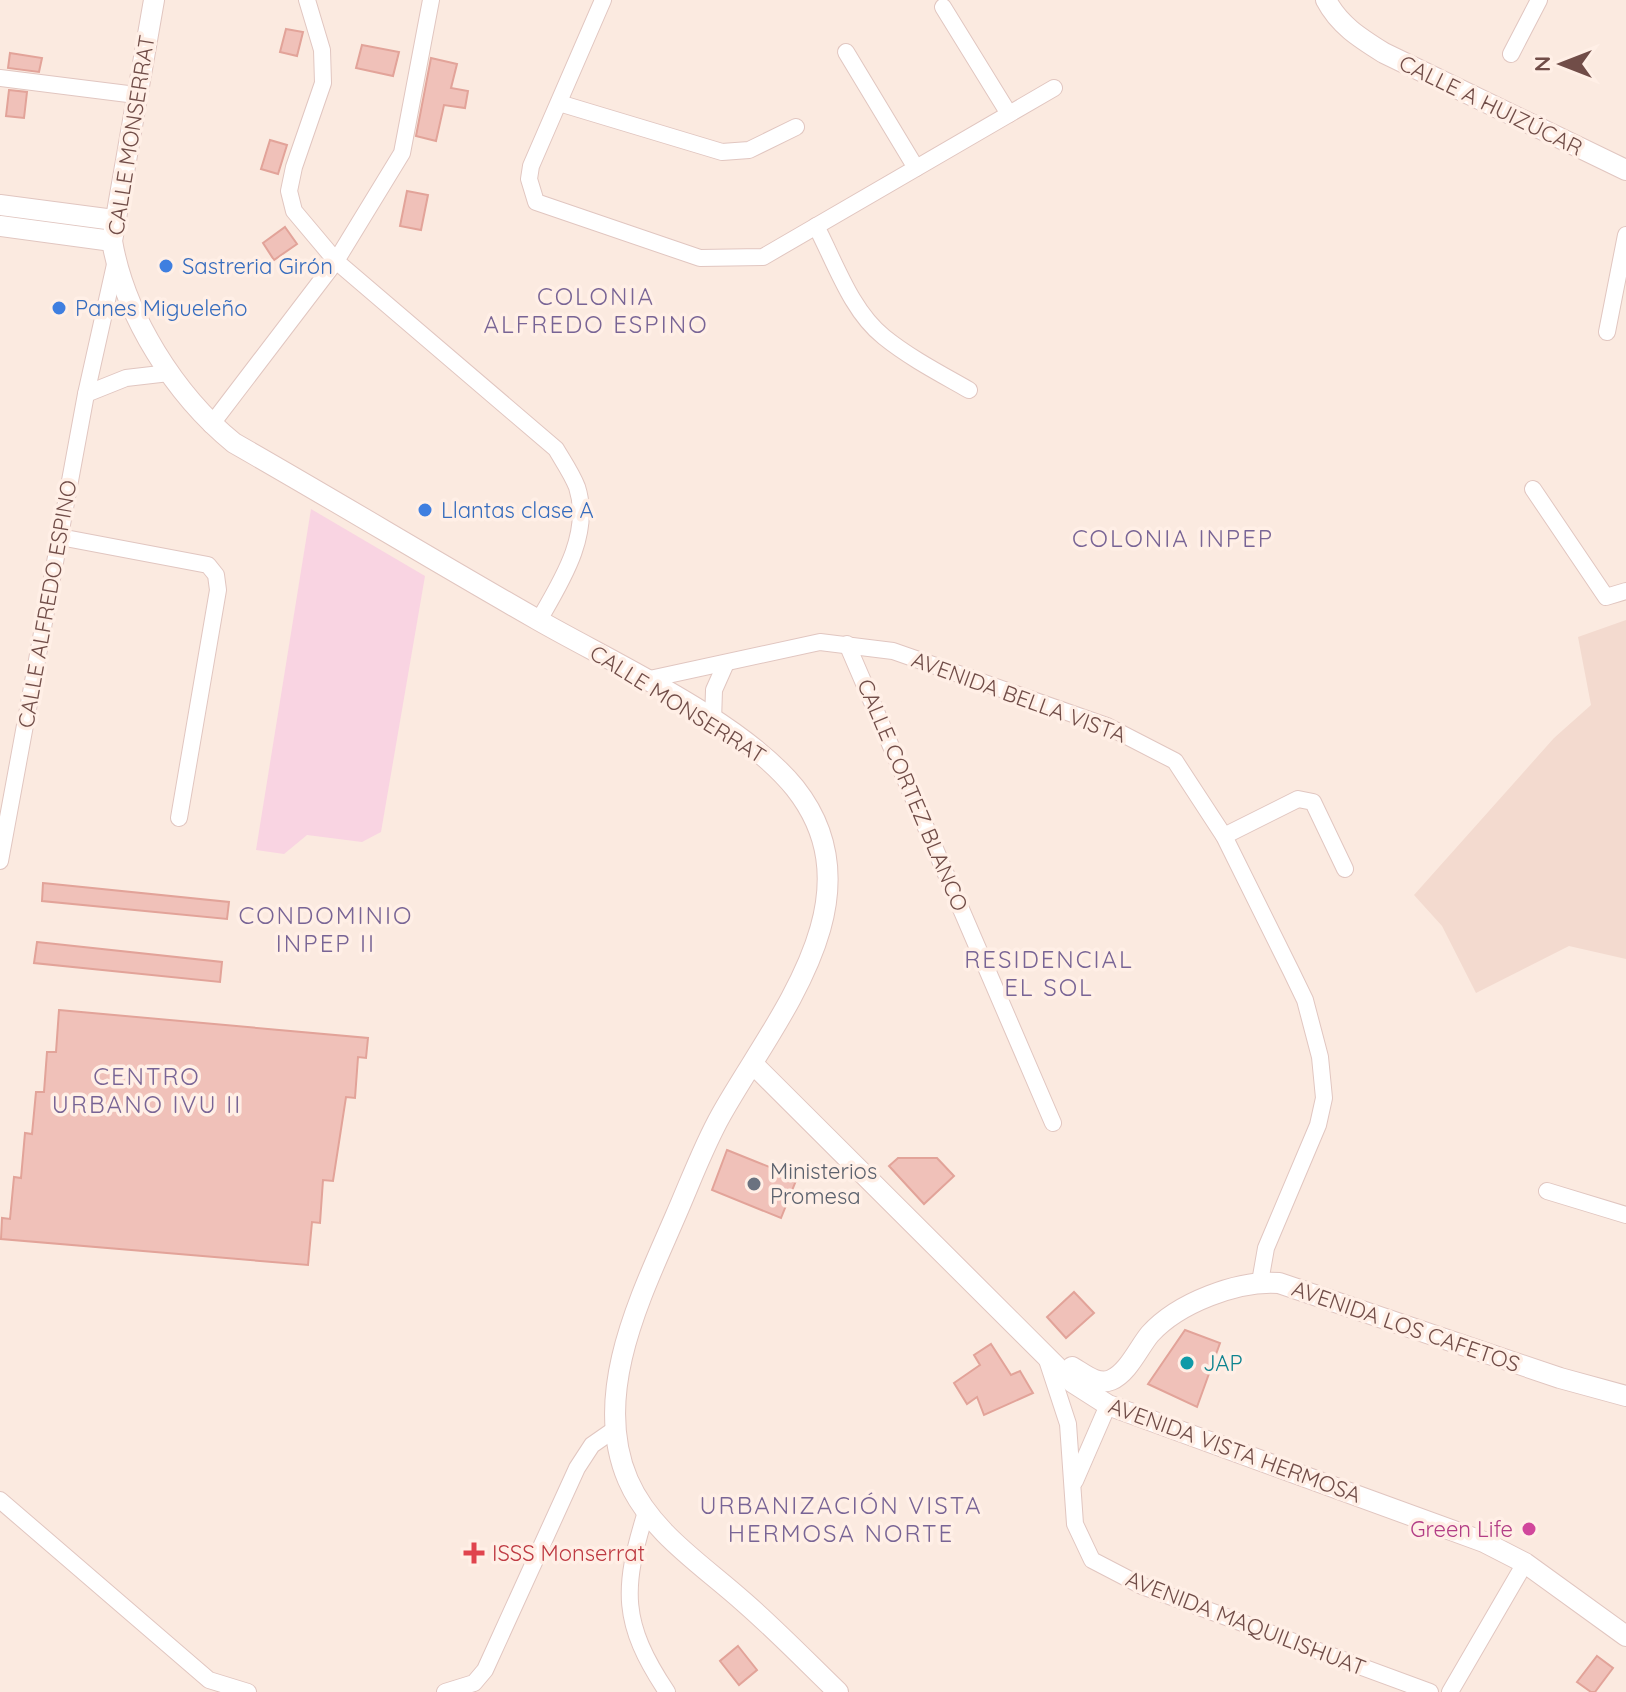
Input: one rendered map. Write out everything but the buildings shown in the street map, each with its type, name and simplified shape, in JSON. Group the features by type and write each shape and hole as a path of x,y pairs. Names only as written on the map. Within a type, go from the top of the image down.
{"street":[{"name":"CALLE MONSERRAT","path":"154,0 114,240 138,314 169,373 211,425 234,443 645,680 770,760 798,791 822,842 828,876 825,913 813,957 720,1117 639,1302 618,1380 615,1429 624,1469 646,1512 838,1692"},
{"path":"307,0 322,50 323,83 289,191 294,211 336,261 556,449 577,487 580,513 568,570 539,620"},
{"path":"211,425 336,261 402,153 431,0"},
{"path":"603,0 531,166 529,179 536,202 700,258 763,257 1054,88"},
{"name":"CALLE A HUIZÚCAR","path":"1326,0 1334,15 1354,34 1384,53 1626,170"},
{"path":"1511,54 1539,0"},
{"path":"943,7 1009,114"},
{"path":"846,52 916,168"},
{"path":"0,78 136,95"},
{"path":"559,103 722,152 749,150 796,127"},
{"path":"0,205 114,240"},
{"path":"0,226 114,240"},
{"path":"816,226 853,297 883,336 969,390"},
{"path":"1607,332 1626,235"},
{"name":"CALLE ALFREDO ESPINO","path":"0,861 114,240"},
{"path":"86,394 126,378 169,373"},
{"path":"1533,489 1606,597 1626,591"},
{"path":"60,537 208,565 216,575 218,590 179,818"},
{"name":"AVENIDA BELLA VISTA","path":"645,680 820,642 893,651 1107,726 1175,761 1224,836 1305,1000 1323,1080 1318,1125 1266,1248 1260,1282"},
{"name":"CALLE CORTEZ BLANCO","path":"847,644 1053,1123"},
{"path":"713,721 714,690 726,663"},
{"path":"1224,836 1298,799 1306,799 1313,802 1345,869"},
{"name":"AVENIDA VISTA HERMOSA","path":"753,1064 1072,1382 1108,1405 1484,1542 1525,1563 1624,1630"},
{"path":"1547,1191 1626,1215"},
{"name":"AVENIDA LOS CAFETOS","path":"1120,1375 1153,1330 1173,1316 1224,1291 1260,1282 1279,1283 1560,1378 1626,1396"},
{"path":"1044,1351 1098,1381 1111,1380 1120,1375 1126,1399 1173,1428"},
{"name":"AVENIDA MAQUILISHUAT","path":"1044,1351 1068,1424 1075,1524 1092,1560 1142,1586 1430,1692"},
{"name":"AVENIDA MAQUILISHUAT","path":"1073,1486 1108,1405"},
{"path":"445,1692 474,1683 485,1670 577,1468 592,1445 615,1429"},
{"path":"0,1500 209,1680 248,1692"},
{"path":"646,1512 630,1565 633,1622 642,1655 667,1692"},
{"path":"1450,1692 1525,1563"}],"shaded area":[{"path":"311,509 425,576 381,832 362,842 307,835 284,854 256,850"},
{"path":"1626,620 1626,959 1569,946 1476,993 1442,926 1414,895 1554,738 1591,705 1578,637"}],"place":[{"name":"Sastreria Girón","path":"166,266"},
{"name":"Panes Migueleño","path":"59,308"},
{"name":"Llantas clase A","path":"425,510"},
{"name":"Ministerios Promesa","path":"754,1184"},
{"name":"JAP","path":"1187,1363"},
{"name":"Green Life","path":"1529,1529"},
{"name":"ISSS Monserrat","path":"474,1553"}],"district":[{"name":"COLONIA ALFREDO ESPINO","path":"596,311"},
{"name":"COLONIA INPEP","path":"1173,539"},
{"name":"CONDOMINIO INPEP II","path":"326,930"},
{"name":"RESIDENCIAL EL SOL","path":"1049,974"},
{"name":"CENTRO URBANO IVU II","path":"147,1091"},
{"name":"URBANIZACIÓN VISTA HERMOSA NORTE","path":"841,1520"}]}
